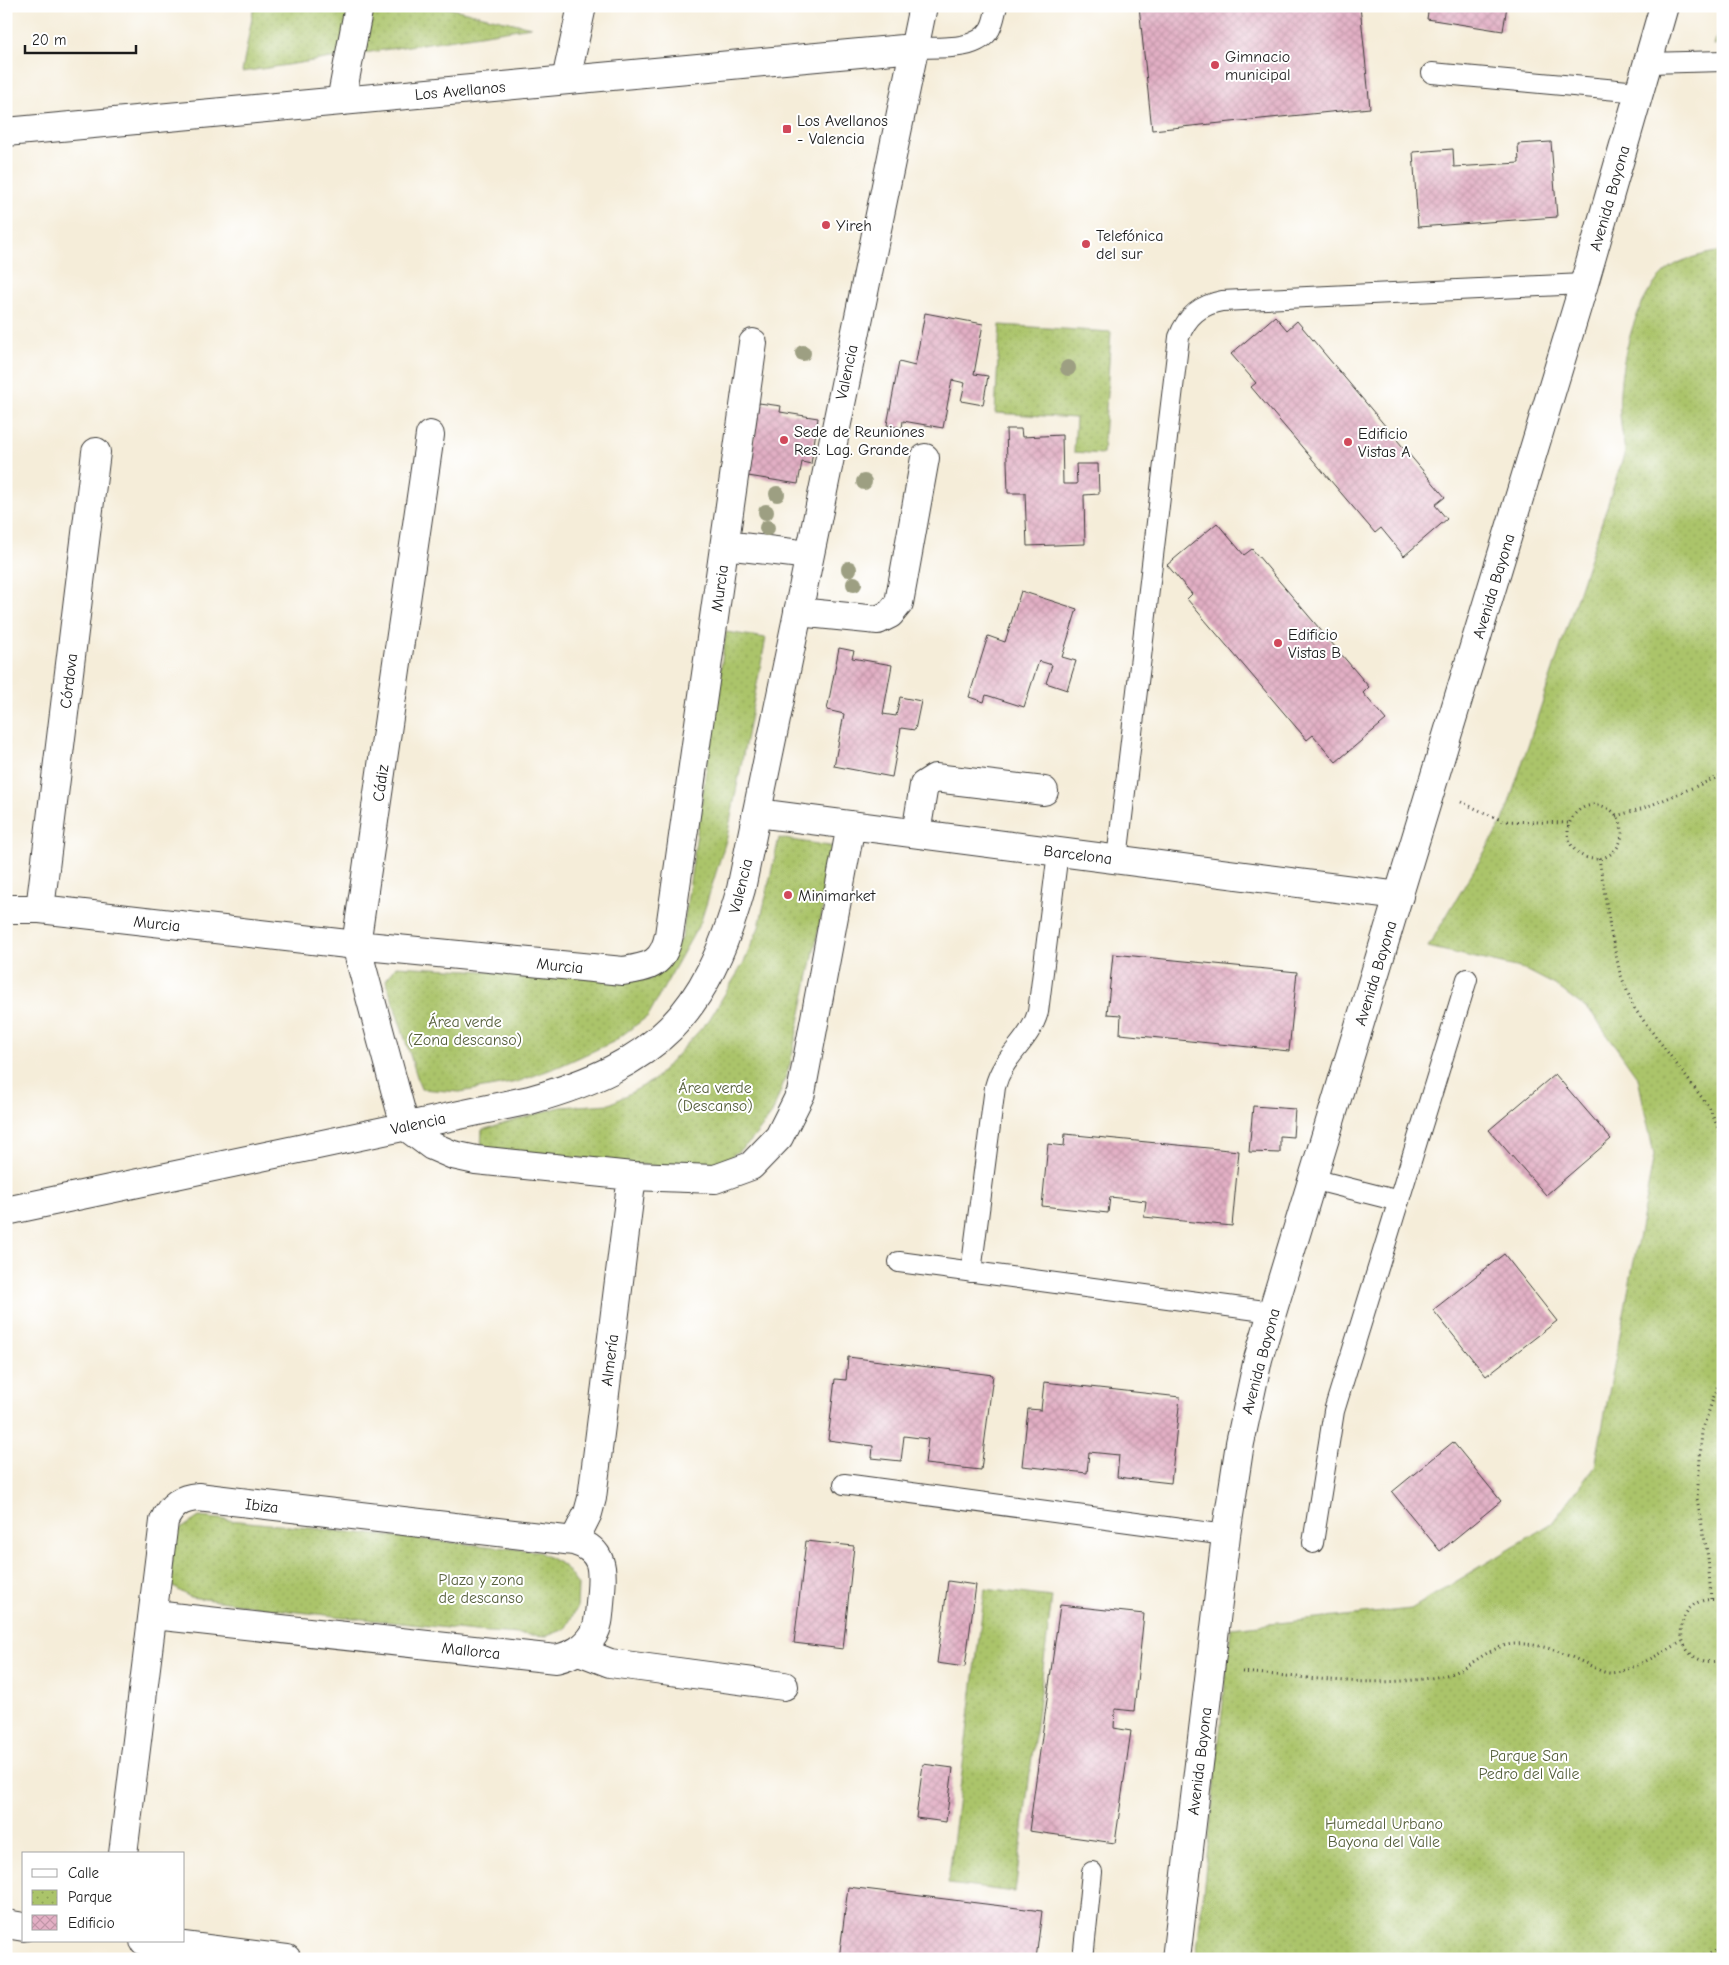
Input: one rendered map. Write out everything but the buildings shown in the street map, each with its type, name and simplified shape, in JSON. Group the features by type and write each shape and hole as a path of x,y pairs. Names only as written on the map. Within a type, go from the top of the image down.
{"street":[{"path":"341,101 359,6"},
{"path":"566,80 582,6"},
{"name":"Valencia","path":"6,1211 530,1100 564,1090 594,1080 644,1053 694,1001 712,971 729,932 741,889 923,6"},
{"name":"Avenida Bayona","path":"1176,1959 1226,1535 1246,1409 1272,1312 1584,284 1664,6"},
{"name":"Los Avellanos","path":"6,132 914,48"},
{"name":"Murcia","path":"6,909 40,909 356,945 623,971 644,968 666,951 753,342"},
{"name":"Cádiz","path":"405,1126 356,945 430,435"},
{"name":"Córdova","path":"40,909 96,452"},
{"path":"798,612 878,620 890,614 899,603 925,458"},
{"name":"Murcia","path":"725,545 809,555"},
{"path":"916,834 924,785 935,778 1044,791"},
{"name":"Barcelona","path":"757,813 1399,896"},
{"path":"405,1126 432,1146 453,1155 476,1160 632,1176 715,1179 751,1166 779,1137 801,1093 851,825"},
{"name":"Almería","path":"574,1541 588,1513 592,1498 632,1176"},
{"name":"Ibiza","path":"123,1852 164,1521 168,1512 176,1504 190,1498 574,1541 591,1550 598,1557 602,1569 598,1623 594,1633 579,1651"},
{"name":"Mallorca","path":"154,1614 544,1658 556,1659 579,1651"},
{"path":"579,1651 610,1663 784,1686"},
{"path":"6,1924 22,1927"},
{"path":"152,1942 287,1959"}],"lane":[{"path":"914,48 969,44 981,39 990,29 997,6"},
{"path":"1648,62 1723,61"},
{"path":"1432,74 1639,92"},
{"path":"1117,859 1180,337 1184,324 1193,313 1212,303 1222,301 1584,284"},
{"path":"971,1272 995,1087 1004,1064 1031,1031 1036,1017 1058,852"},
{"path":"1313,1543 1334,1411 1467,979"},
{"path":"1312,1179 1400,1201"},
{"path":"899,1262 1272,1312"},
{"path":"844,1484 1226,1535"},
{"path":"1083,1959 1092,1872"}],"path":[{"path":"1616,816 1644,808 1723,776"},
{"path":"1431,788 1503,821 1569,823"},
{"path":"1590,805 1608,808 1616,816 1621,834 1618,844 1612,852 1599,858 1584,856 1576,851 1568,834 1569,823 1574,815 1590,805"},
{"path":"1599,858 1611,933 1620,973 1634,1008 1709,1107 1723,1140"},
{"path":"1711,1599 1708,1558 1697,1499 1702,1431 1723,1370"},
{"path":"1723,1601 1711,1599 1700,1601 1687,1611 1682,1620 1682,1642 1690,1654 1699,1660 1715,1662 1723,1660"},
{"path":"1210,1670 1305,1677 1347,1683 1408,1682 1457,1673 1485,1654 1512,1644 1532,1644 1560,1651 1608,1674 1624,1671 1682,1642"},
{"path":"1701,1959 1723,1948"}],"green space":[{"path":"254,6 440,6 531,27 242,72"},
{"path":"1723,16 1723,43 1714,45"},
{"name":"Parque San Pedro del Valle","path":"1723,251 1723,1959 1196,1959 1231,1628 1411,1609 1552,1523 1595,1466 1654,1155 1638,1078 1591,1012 1555,985 1524,969 1428,947 1503,821 1625,452 1620,414 1620,391 1629,338 1643,301 1664,273 1678,263"},
{"path":"1000,325 1111,332 1103,454 1074,452 1076,418 995,413"},
{"name":"Área verde (Zona descanso)","path":"726,632 766,638 727,837 701,921 648,1016 613,1042 560,1066 517,1082 460,1092 421,1089 386,980 396,966 650,980 682,937"},
{"name":"Área verde (Descanso)","path":"779,838 836,847 790,1065 772,1114 750,1142 719,1166 691,1170 481,1148 482,1130 560,1107 610,1104 654,1080 709,1020 743,964 759,927"},
{"name":"Plaza y zona de descanso","path":"199,1517 537,1551 563,1565 578,1585 577,1608 565,1629 547,1636 475,1631 289,1611 190,1597 170,1585 173,1534"},
{"path":"985,1589 1052,1597 1015,1892 948,1884"}],"place":[{"name":"Gimnacio municipal","path":"1215,65"},
{"name":"Los Avellanos - Valencia","path":"787,129"},
{"name":"Yireh","path":"826,225"},
{"name":"Telefónica del sur","path":"1086,244"},
{"name":"Sede de Reuniones Res. Lag. Grande","path":"784,440"},
{"name":"Edificio Vistas A","path":"1348,442"},
{"name":"Edificio Vistas B","path":"1278,643"},
{"name":"Minimarket","path":"788,895"}],"park label":[{"name":"Humedal Urbano Bayona del Valle","path":"1384,1832"}]}
